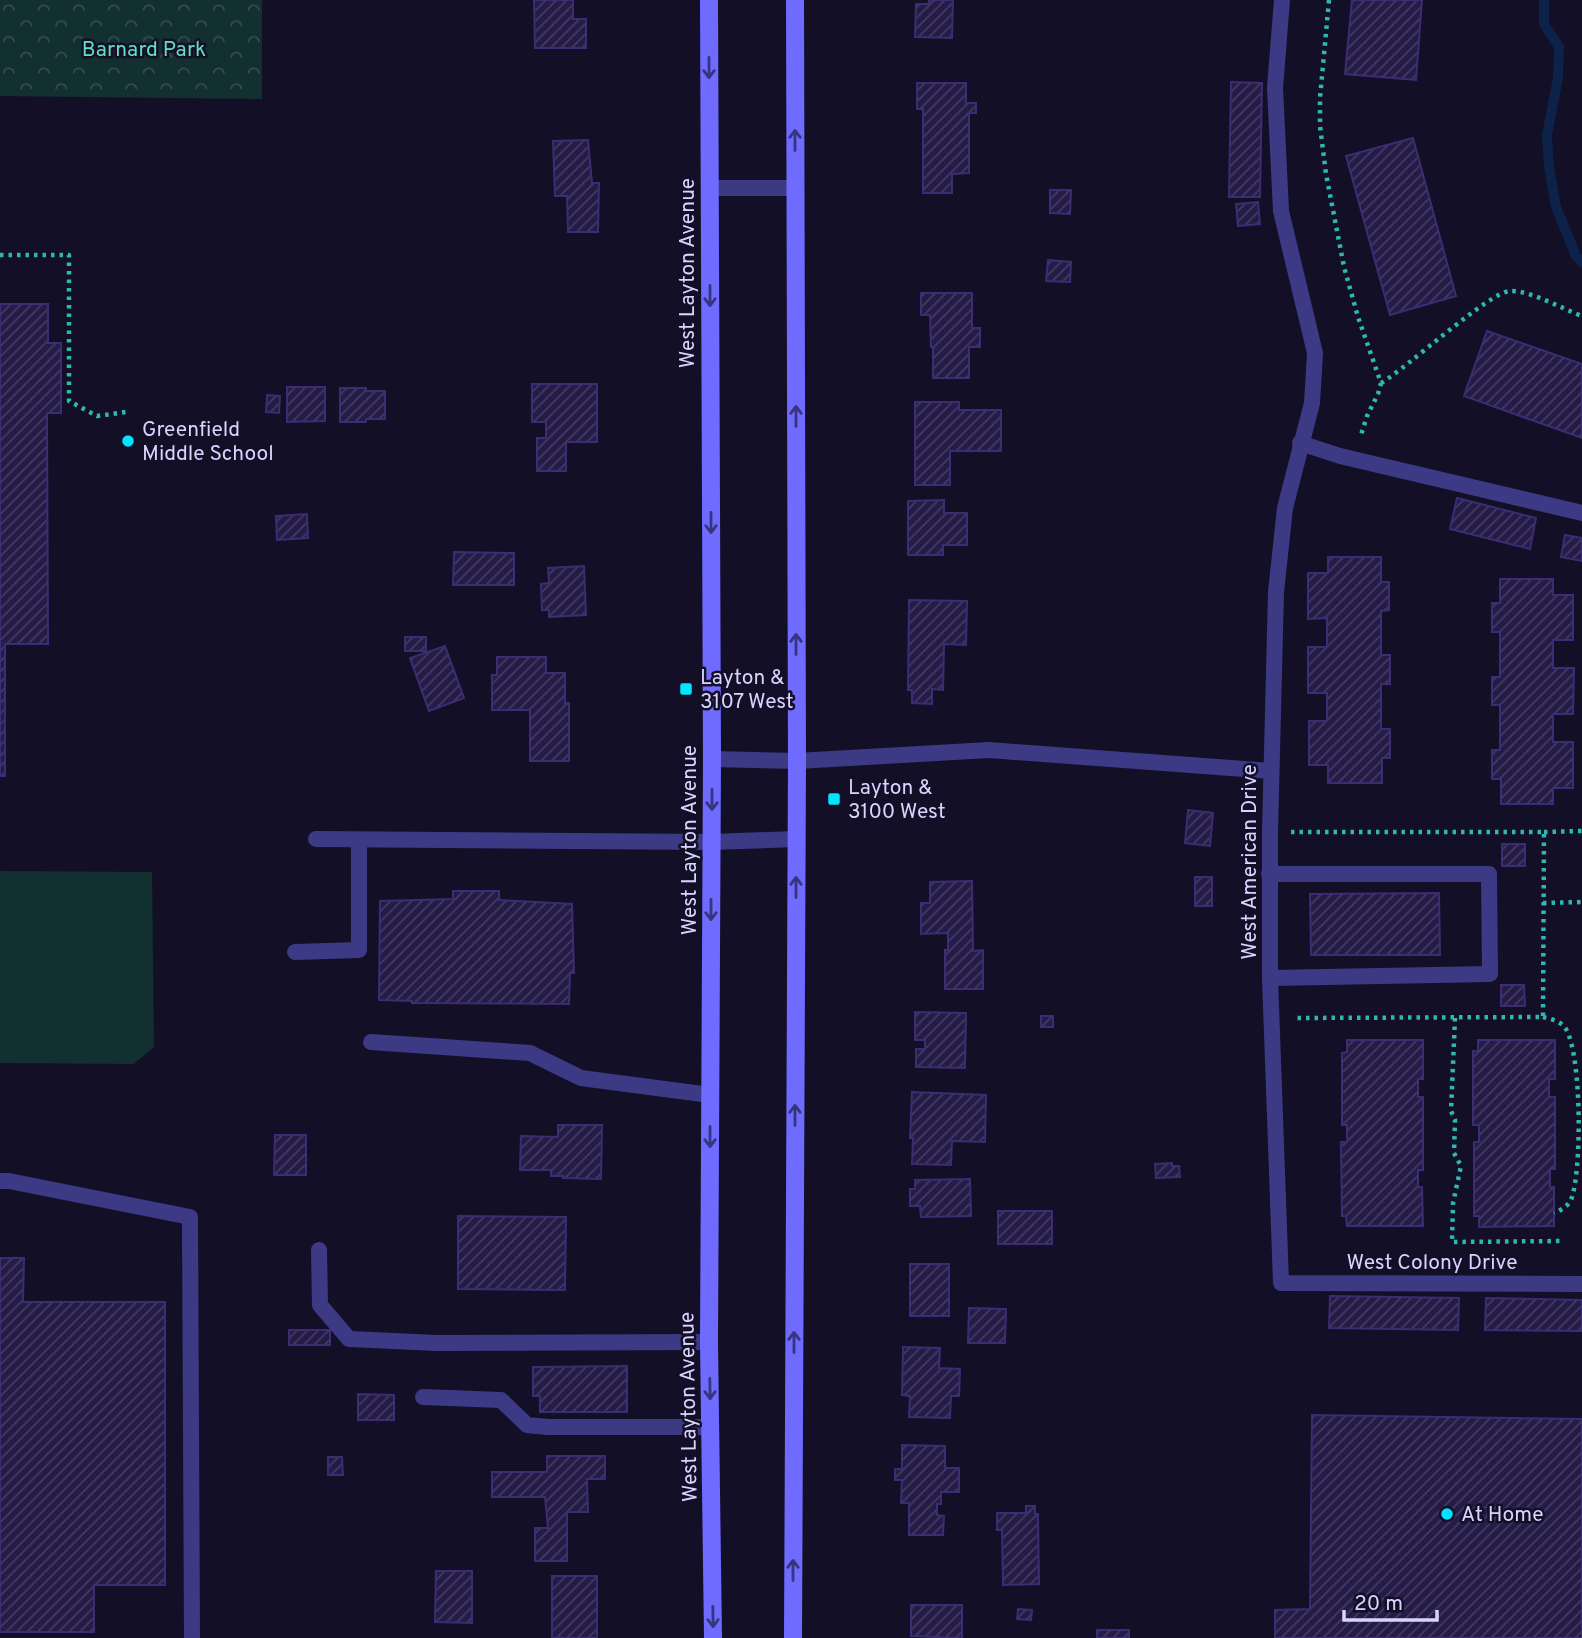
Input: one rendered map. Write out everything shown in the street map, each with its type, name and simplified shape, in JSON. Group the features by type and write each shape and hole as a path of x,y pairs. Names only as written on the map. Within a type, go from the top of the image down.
{"main road":[{"name":"West Layton Avenue","path":"709,0 712,759 709,1342 713,1638"},
{"path":"793,1638 797,761 795,0"}],"lane":[{"name":"West American Drive","path":"1281,1283 1269,978 1270,771 1276,592 1285,508 1312,403 1315,353 1281,211 1275,88 1282,0"},
{"path":"710,188 795,188"},
{"path":"1300,443 1355,459 1582,513"},
{"path":"712,759 797,761 989,750 1270,771"},
{"path":"316,839 711,842 796,839"},
{"path":"295,952 359,950 359,840"},
{"path":"1269,874 1489,874 1490,974 1269,978"},
{"path":"371,1042 530,1053 581,1078 710,1095"},
{"path":"0,1181 190,1217 192,1638"},
{"path":"318,1250 320,1305 349,1339 437,1343 709,1342"},
{"name":"West Colony Drive","path":"1281,1283 1582,1284"},
{"path":"423,1396 501,1399 527,1425 710,1427"}],"path":[{"path":"1329,0 1320,98 1320,126 1326,174 1344,267 1381,383 1367,416 1355,459"},
{"path":"0,255 69,256 69,401 96,416 126,412"},
{"path":"1381,383 1507,291 1519,292 1582,316"},
{"path":"1269,831 1582,831"},
{"path":"1543,1017 1544,831"},
{"path":"1543,903 1582,902"},
{"path":"1270,1018 1543,1017 1557,1021 1565,1027 1572,1043 1580,1086 1582,1136 1576,1195 1565,1207 1554,1213"},
{"path":"1455,1018 1451,1111 1455,1120 1454,1153 1461,1166 1453,1203 1452,1242 1563,1241"}],"green space":[{"name":"Barnard Park","path":"0,0 262,0 262,99 0,96"},
{"path":"0,871 152,872 154,1047 134,1064 0,1063"}],"building":[{"path":"534,0 573,0 573,19 586,19 586,48 535,48"},
{"path":"929,0 953,0 952,38 915,37 916,4 929,4"},
{"path":"1352,0 1422,0 1416,80 1345,74"},
{"path":"1231,82 1262,83 1260,197 1229,197"},
{"path":"917,83 966,83 966,103 976,103 976,113 969,113 969,173 952,174 952,193 923,193 923,109 917,109"},
{"path":"1413,138 1456,296 1390,315 1346,156"},
{"path":"588,140 592,183 599,183 598,232 568,232 567,196 555,196 553,141"},
{"path":"1050,190 1071,190 1070,214 1050,213"},
{"path":"1258,202 1260,224 1238,226 1236,204"},
{"path":"1048,260 1071,262 1070,282 1046,281"},
{"path":"921,293 972,293 972,328 980,328 980,347 969,347 969,378 933,378 930,315 921,315"},
{"path":"0,304 48,304 48,343 61,343 61,413 47,413 48,644 5,644 5,776 0,776"},
{"path":"1487,331 1582,364 1582,438 1464,396"},
{"path":"532,384 597,384 597,442 566,442 566,471 537,471 537,438 546,438 546,422 532,422"},
{"path":"287,387 325,387 325,421 287,422"},
{"path":"340,388 385,391 385,419 340,422"},
{"path":"267,395 280,396 279,413 266,412"},
{"path":"915,402 959,402 959,410 1001,410 1001,451 950,451 950,485 915,485"},
{"path":"1457,498 1536,518 1530,549 1450,529"},
{"path":"944,500 944,513 967,513 967,545 943,545 943,555 908,555 908,501"},
{"path":"307,514 308,538 277,540 276,516"},
{"path":"1565,535 1582,538 1582,561 1561,557"},
{"path":"454,552 514,553 514,585 453,585"},
{"path":"1328,557 1381,557 1381,582 1389,582 1389,610 1381,611 1381,655 1390,655 1390,684 1381,684 1381,729 1390,729 1390,758 1382,758 1382,783 1328,783 1328,765 1309,765 1309,721 1327,721 1327,693 1308,693 1308,647 1327,647 1327,618 1308,619 1308,573 1328,573"},
{"path":"584,566 586,615 549,617 549,610 542,610 541,584 549,583 548,568"},
{"path":"1500,579 1553,579 1553,595 1573,595 1573,640 1553,640 1553,668 1574,668 1573,714 1553,714 1553,742 1573,742 1573,788 1553,788 1553,804 1501,804 1501,779 1492,779 1492,750 1500,750 1500,705 1492,705 1492,677 1500,677 1500,632 1492,632 1492,603 1500,603"},
{"path":"909,600 967,601 966,645 944,644 943,690 932,689 932,704 912,703 912,690 908,690"},
{"path":"405,637 426,637 426,651 405,651"},
{"path":"445,646 464,698 429,711 410,658"},
{"path":"497,657 546,657 546,673 565,673 565,703 569,703 569,761 530,761 530,710 492,710 492,675 497,675"},
{"path":"1188,810 1213,813 1210,846 1185,843"},
{"path":"1502,844 1525,844 1525,866 1502,866"},
{"path":"1195,877 1212,877 1212,906 1195,906"},
{"path":"972,881 973,951 983,950 983,989 945,989 948,933 921,934 921,903 930,903 930,882"},
{"path":"453,891 499,891 499,900 572,904 574,973 570,973 569,1004 412,1003 379,1000 380,901 453,899"},
{"path":"1439,893 1440,955 1311,955 1310,894"},
{"path":"1501,985 1524,985 1525,1006 1501,1006"},
{"path":"915,1012 966,1013 965,1068 916,1067 916,1049 925,1049 925,1040 915,1040"},
{"path":"1041,1016 1053,1016 1053,1027 1041,1027"},
{"path":"1347,1040 1423,1040 1423,1079 1418,1079 1418,1097 1423,1097 1423,1170 1418,1170 1418,1187 1422,1187 1423,1226 1347,1226 1346,1216 1342,1216 1341,1142 1347,1142 1347,1125 1342,1125 1342,1053 1347,1052"},
{"path":"1478,1040 1555,1040 1555,1079 1549,1079 1549,1097 1555,1097 1555,1169 1550,1169 1550,1187 1554,1187 1554,1226 1479,1227 1479,1216 1474,1216 1474,1142 1479,1142 1479,1125 1473,1125 1473,1051 1478,1051"},
{"path":"912,1092 986,1095 985,1142 952,1141 951,1165 912,1164"},
{"path":"558,1125 602,1125 601,1179 551,1176 551,1170 520,1170 521,1136 558,1137"},
{"path":"275,1135 306,1135 306,1175 274,1175"},
{"path":"1172,1163 1172,1166 1179,1166 1180,1177 1156,1178 1155,1164"},
{"path":"970,1179 971,1216 921,1217 920,1206 910,1206 910,1189 915,1189 915,1180"},
{"path":"998,1211 1052,1211 1052,1244 998,1244"},
{"path":"458,1216 566,1217 565,1290 458,1289"},
{"path":"0,1258 24,1258 23,1302 165,1302 165,1585 94,1585 94,1632 0,1632"},
{"path":"910,1264 949,1264 949,1316 910,1316"},
{"path":"1330,1296 1459,1298 1458,1330 1329,1328"},
{"path":"1486,1298 1582,1300 1582,1331 1485,1330"},
{"path":"969,1308 1006,1309 1005,1343 968,1343"},
{"path":"289,1330 330,1330 330,1345 289,1345"},
{"path":"903,1347 940,1348 939,1368 960,1369 959,1396 951,1396 950,1418 909,1417 910,1396 902,1395"},
{"path":"627,1366 627,1412 540,1412 540,1396 533,1396 533,1367"},
{"path":"358,1394 394,1395 394,1420 358,1420"},
{"name":"At Home","path":"1312,1415 1582,1419 1582,1638 1275,1638 1275,1610 1310,1609"},
{"path":"902,1445 945,1446 945,1468 959,1468 959,1492 941,1492 941,1504 937,1504 937,1515 944,1516 943,1535 909,1535 909,1503 901,1503 902,1480 895,1480 895,1469 902,1469"},
{"path":"547,1456 605,1456 605,1479 587,1479 588,1512 567,1512 567,1561 535,1561 535,1528 548,1528 545,1497 492,1497 492,1472 547,1472"},
{"path":"328,1457 342,1457 343,1475 328,1475"},
{"path":"1026,1506 1035,1506 1035,1514 1038,1514 1039,1584 1003,1585 1002,1530 997,1530 997,1513 1026,1513"},
{"path":"436,1571 472,1571 472,1623 435,1622"},
{"path":"552,1576 597,1576 597,1638 552,1638"},
{"path":"911,1605 962,1605 962,1638 911,1636"},
{"path":"1018,1609 1032,1610 1031,1620 1017,1619"},
{"path":"1097,1630 1129,1630 1129,1638 1097,1638"}],"waterway":[{"path":"1544,0 1544,24 1559,47 1558,78 1547,135 1549,167 1556,207 1576,256 1582,262"}],"place":[{"name":"Greenfield Middle School","path":"128,441"},
{"name":"Layton & 3107 West","path":"686,689"},
{"name":"Layton & 3100 West","path":"834,799"},
{"name":"At Home","path":"1447,1514"}]}
